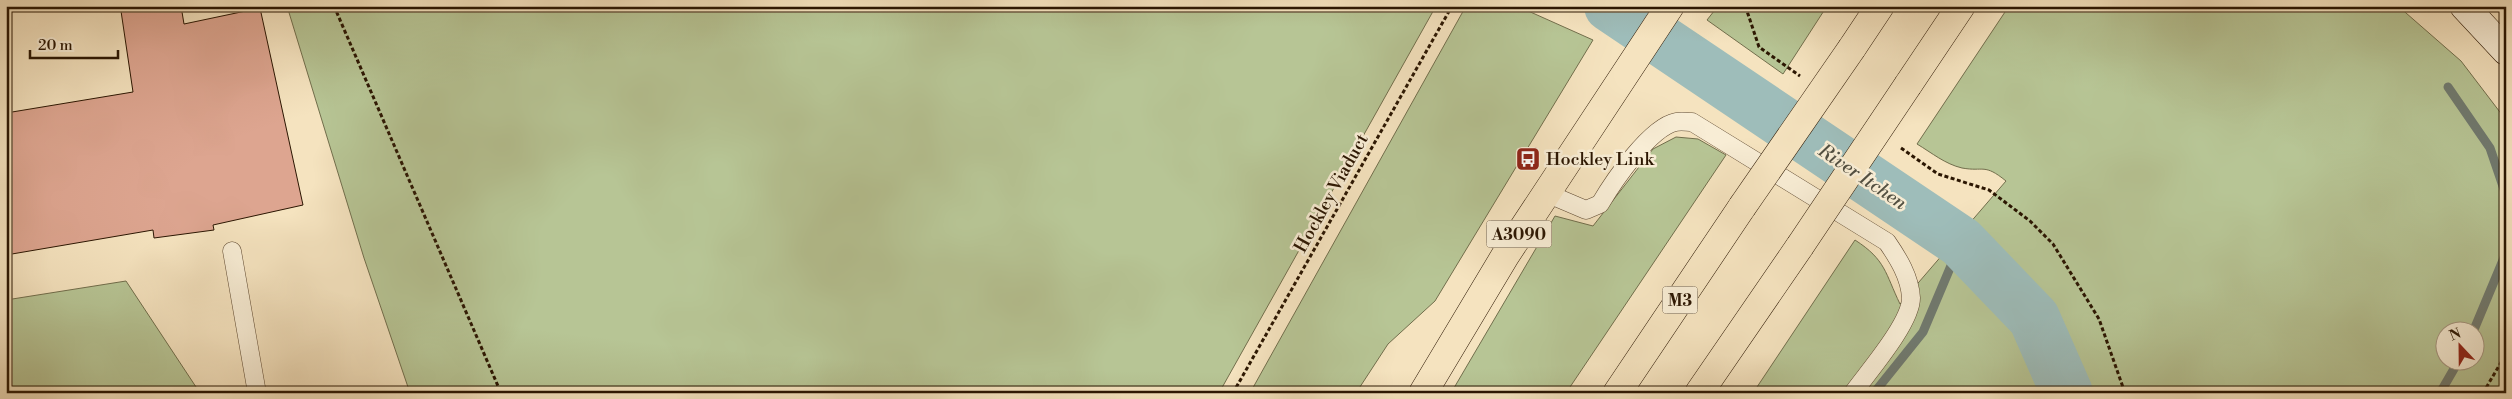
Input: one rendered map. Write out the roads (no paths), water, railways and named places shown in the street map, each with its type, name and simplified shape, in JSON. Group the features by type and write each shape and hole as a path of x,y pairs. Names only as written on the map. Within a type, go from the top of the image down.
{"main road":[{"name":"A3090","path":"1423,393 1505,256 1670,6"},
{"name":"M3","path":"1617,393 1880,6"},
{"path":"1699,393 1961,6"},
{"path":"2464,6 2506,50"}],"lane":[{"path":"1546,192 1586,210 1593,209 1600,204 1629,161 1658,132 1676,122 1692,122 1887,242 1903,266 1911,299 1901,328 1853,393"},
{"path":"232,251 257,393"}],"waterway":[{"name":"River Itchen","path":"1610,6 1961,242 2034,318 2067,393"},
{"path":"2448,87 2490,148 2506,195"},
{"path":"1874,393 1923,332 1961,242"},
{"path":"2477,322 2506,253"},
{"path":"2440,393 2452,372"}],"place":[{"name":"Hockley Link","path":"1528,159"}]}
